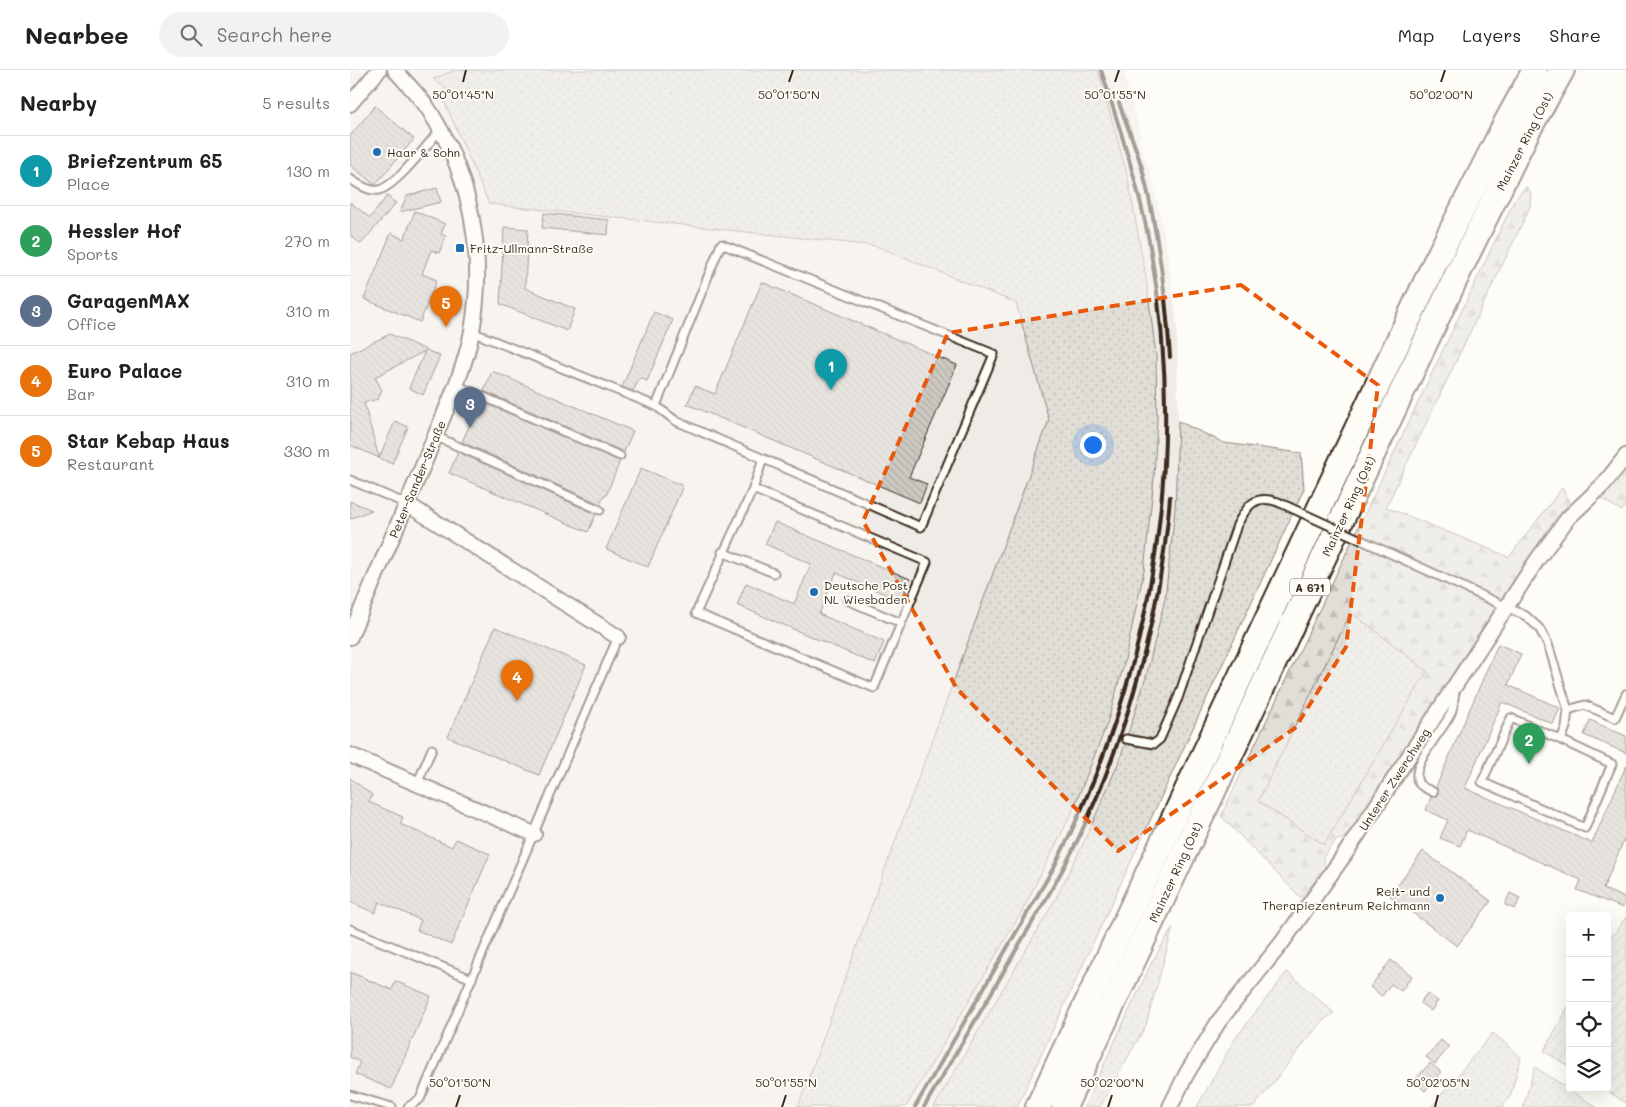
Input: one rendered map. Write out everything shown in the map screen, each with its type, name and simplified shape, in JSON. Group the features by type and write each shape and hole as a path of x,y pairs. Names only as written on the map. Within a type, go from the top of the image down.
{"highway":[{"name":"Mainzer Ring (Ost)","path":"1038,1107 1434,265 1535,70"},
{"name":"Mainzer Ring (Ost)","path":"1064,1107 1463,263 1528,130 1562,70"}],"street":[{"path":"350,104 379,70"},
{"name":"Peter-Sander-Straße","path":"351,631 407,504 456,385 472,332 478,285 477,254 472,212 455,160 428,109 396,70"},
{"name":"Unterer Zwerchweg","path":"1170,1107 1187,1073 1219,1021 1281,944 1334,869 1506,607 1559,530 1579,507 1604,484 1626,456"},
{"path":"407,504 618,637"},
{"path":"350,755 534,834"}],"lane":[{"path":"350,179 365,188 377,191 389,186 440,130"},
{"path":"472,332 656,406 676,421 921,527 994,354 721,244 656,406"},
{"path":"456,385 620,456"},
{"path":"435,436 600,510"},
{"path":"753,488 927,562 874,688 696,613 722,552 753,488 763,460"},
{"path":"350,480 407,504"},
{"path":"1126,739 1154,744 1160,739 1178,698 1237,525 1248,506 1255,501 1270,499 1526,616 1539,628 1548,644 1568,710 1566,727 1561,740"},
{"path":"722,552 774,573"},
{"path":"847,600 901,623"},
{"path":"408,1107 420,1099 618,637"},
{"path":"1434,792 1420,786 1416,780 1417,772 1420,763 1451,714 1455,685"},
{"path":"1568,710 1585,705 1615,718 1626,694"},
{"path":"1511,718 1561,740 1612,764 1585,828 1482,782 1511,718"},
{"path":"417,784 432,749"},
{"path":"350,929 472,979"},
{"path":"350,1095 392,1107"}],"highlighted area":[{"path":"1241,285 1378,385 1346,647 1295,728 1118,851 957,689 863,521 948,333"}],"shaded area":[{"path":"350,70 1006,70 1098,411 878,1107 350,1107"},
{"path":"1098,70 1123,70 1140,135 1139,140 1150,171 1166,240 1177,326 1178,421 1175,510 1165,599 1146,677 1120,759 1086,838 1055,900 934,1107 906,1107 1021,913 1071,815 1107,724 1124,664 1144,571 1154,478 1157,418 1156,355 1146,277 1127,174"}],"green space":[{"path":"455,70 1098,70 1127,174 1146,277 1156,355 1157,418 1154,478 1144,571 1124,664 1107,724 1071,815 1021,913 906,1107 798,1107 1049,420 1016,303 876,246 489,204 442,96 451,93 433,79"},
{"path":"1526,187 1531,192 1530,207 1386,507 1509,557 1562,488 1570,501 1548,529 1349,836 1335,841 1323,858 1325,869 1301,898 1221,816 1515,199","holes":["1351,612 1427,671 1324,845 1258,801"]},
{"path":"1178,421 1224,443 1301,453 1304,489 1017,1107 934,1107 1055,900 1086,838 1120,759 1146,677 1165,599 1175,510"},
{"path":"1626,471 1626,505 1622,511 1602,499"},
{"path":"1351,612 1428,671 1324,845 1258,801"},
{"path":"1626,917 1626,1103 1609,1092 1611,1092 1611,938"},
{"path":"1173,927 1146,1025 1100,1107 1084,1107 1152,962"},
{"path":"1287,972 1334,1013 1321,1022 1254,1107 1197,1107 1234,1040"},
{"path":"1566,1010 1566,1065 1544,1051"},
{"path":"1493,1033 1521,1057 1510,1097 1502,1107 1431,1107"},
{"path":"1535,1067 1566,1087 1566,1092 1573,1092 1596,1107 1523,1107"}],"building":[{"name":"Haar & Sohn","path":"375,106 414,139 375,185 350,165 350,136"},
{"path":"437,188 441,202 400,212 407,196"},
{"path":"387,196 396,203 361,244 350,235 350,202 370,218"},
{"path":"415,211 445,224 441,234 446,236 439,253 431,250 422,274 437,280 420,322 364,299 391,233 404,239"},
{"path":"544,213 609,220 608,235 542,228"},
{"path":"504,227 528,229 525,288 575,309 567,331 500,304"},
{"path":"762,282 957,365 909,477 927,484 920,503 687,404 695,386 715,394"},
{"path":"654,312 673,320 647,381 640,378 633,391 622,387"},
{"path":"390,334 440,356 423,395 409,388 425,351 375,377 382,390 378,399 364,403 379,458 350,445 350,353"},
{"path":"492,371 633,431 624,452 484,391"},
{"path":"480,401 620,461 606,496 604,495 600,504 462,442"},
{"path":"395,421 408,427 392,464 379,458"},
{"path":"458,452 596,514 588,532 449,473"},
{"path":"641,468 683,486 648,567 606,549"},
{"path":"350,501 372,510 350,519"},
{"name":"Deutsche Post NL Wiesbaden","path":"775,522 910,579 901,601 836,573 819,614 884,642 875,664 737,605 746,583 794,604 811,564 765,544"},
{"path":"495,627 586,665 539,775 448,737"},
{"path":"1498,644 1521,654 1508,685 1560,708 1553,724 1502,702 1465,788 1592,843 1626,766 1626,835 1603,889 1626,898 1623,908 1577,890 1581,880 1467,830 1460,846 1440,838 1448,820 1426,810 1431,797 1435,797 1438,794 1436,787"},
{"path":"1590,720 1626,736 1626,753 1584,735"},
{"path":"350,778 372,795 369,802 403,817 400,824 452,847 456,839 490,854 451,945 417,930 421,920 379,902 375,913 350,902"},
{"path":"1423,851 1491,901 1457,946 1390,896"},
{"path":"1510,893 1520,898 1515,909 1505,905"},
{"path":"1391,960 1412,976 1401,991 1391,984 1382,996 1370,987"},
{"path":"350,972 392,990 395,981 431,996 391,1089 355,1074 360,1062 350,1057"},
{"path":"1427,993 1438,1001 1431,1011 1420,1003"},
{"path":"1441,1040 1449,1047 1435,1064 1426,1057"},
{"path":"1430,1063 1441,1072 1425,1091 1414,1081"}],"railway":[{"path":"915,1107 1054,867 1088,793 1117,717 1139,640 1154,562 1163,483 1165,403 1161,322 1145,219 1128,155 1101,70"},
{"path":"1119,103 1141,163 1153,218 1164,287 1170,357"},
{"path":"924,1107 1058,879 1098,795 1128,712 1140,670 1159,583 1170,497"}],"place":[{"name":"Haar & Sohn","path":"377,152"},
{"name":"Fritz-Ullmann-Straße","path":"460,248"},
{"name":"Star Kebap Haus","path":"446,327"},
{"name":"Briefzentrum 65","path":"831,390"},
{"name":"GaragenMAX","path":"470,428"},
{"name":"Deutsche Post NL Wiesbaden","path":"814,592"},
{"name":"Euro Palace","path":"517,701"},
{"name":"Hessler Hof","path":"1529,764"},
{"name":"Reit- und Therapiezentrum Reichmann","path":"1440,898"}]}
